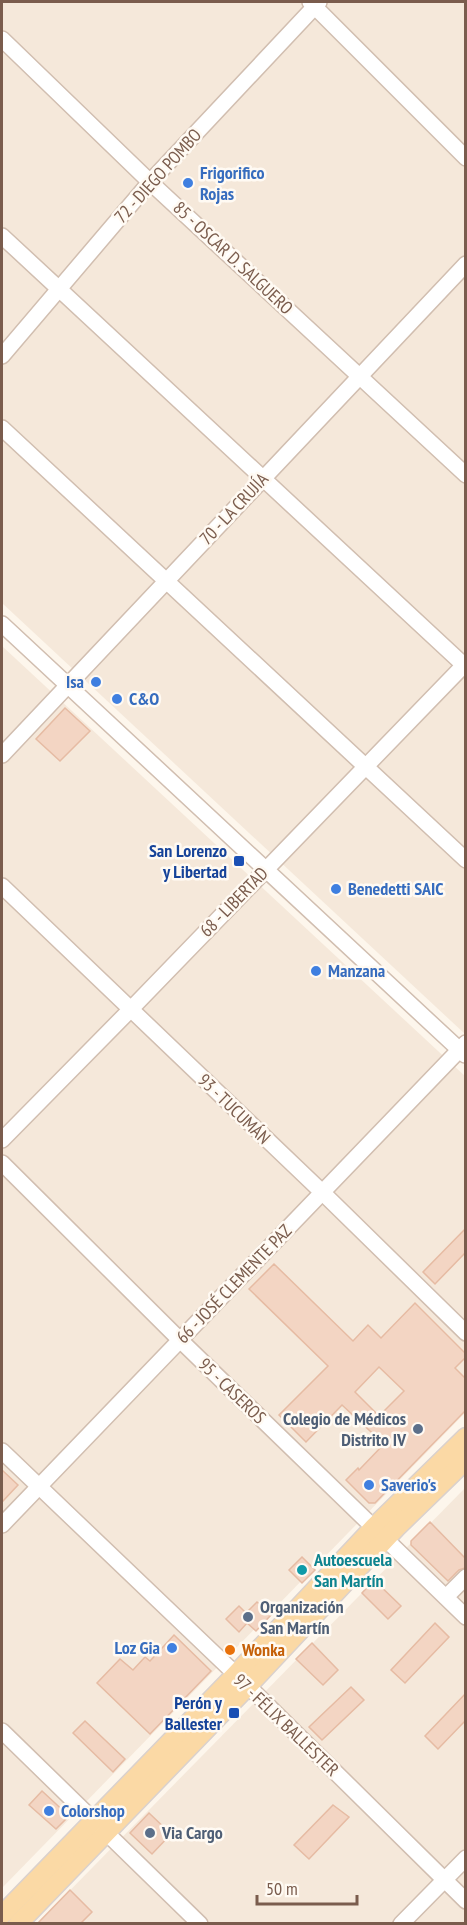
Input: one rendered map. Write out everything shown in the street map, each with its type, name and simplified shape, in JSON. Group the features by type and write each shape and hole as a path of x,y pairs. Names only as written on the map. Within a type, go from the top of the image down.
{"main road":[{"path":"2,1915 100,1826 380,1533 465,1437"},
{"path":"380,1533 465,1460"},
{"path":"18,1923 100,1826"}],"street":[{"path":"315,3 465,158"},
{"name":"72 - DIEGO POMBO","path":"2,356 150,182 315,3"},
{"name":"85 - OSCAR D. SALGUERO","path":"2,39 150,182 465,475"},
{"path":"2,236 465,665"},
{"name":"70 - LA CRUJÍA","path":"2,755 465,264"},
{"path":"2,428 465,860"},
{"path":"2,624 265,869 463,1049"},
{"name":"68 - LIBERTAD","path":"2,1140 465,665"},
{"name":"93 - TUCUMÁN","path":"2,886 323,1193 465,1333"},
{"name":"66 - JOSÉ CLEMENTE PAZ","path":"2,1525 179,1339 463,1049"},
{"name":"95 - CASEROS","path":"2,1163 465,1617"},
{"name":"97 - FÉLIX BALLESTER","path":"2,1451 241,1680 465,1901"},
{"path":"446,1597 465,1577"},
{"path":"2,1731 200,1923"},
{"path":"401,1923 465,1857"}],"shaded area":[{"path":"2,2 465,2 465,1034 2,603"},
{"path":"2,646 466,1077 465,1413 2,1888"},
{"path":"465,1488 465,1923 38,1923"}],"building":[{"path":"65,708 90,731 60,761 36,739"},
{"path":"465,1229 465,1253 435,1284 423,1272"},
{"path":"274,1264 353,1341 368,1325 381,1338 415,1303 465,1353 465,1358 455,1368 465,1378 465,1411 375,1503 369,1503 346,1480 384,1444 342,1405 306,1442 279,1415 328,1366 249,1289","holes":["379,1367 404,1391 379,1416 355,1392"]},
{"path":"2,1470 18,1485 2,1502"},
{"path":"430,1522 465,1558 465,1568 459,1570 448,1581 411,1545 411,1541"},
{"name":"Autoescuela San Martín","path":"302,1557 315,1570 302,1583 289,1570"},
{"path":"374,1580 401,1606 388,1619 362,1593"},
{"name":"Organización San Martín","path":"257,1602 271,1615 256,1631 247,1623 239,1632 226,1619 239,1606 246,1613"},
{"path":"435,1623 449,1637 405,1683 391,1670"},
{"path":"174,1635 211,1671 150,1734 97,1683 120,1659 133,1670 145,1657 150,1661"},
{"path":"312,1643 338,1670 323,1685 296,1659"},
{"path":"351,1687 364,1700 322,1740 309,1727"},
{"path":"465,1694 465,1721 438,1749 425,1736"},
{"path":"85,1721 125,1759 113,1772 73,1733"},
{"name":"Colorshop","path":"42,1791 69,1816 56,1829 29,1805"},
{"path":"333,1805 349,1817 309,1859 294,1845"},
{"name":"Via Cargo","path":"149,1813 171,1834 152,1854 130,1833"},
{"path":"70,1890 92,1912 81,1923 38,1923"}],"place":[{"name":"Frigorifico Rojas","path":"188,183"},
{"name":"Isa","path":"96,682"},
{"name":"C&O","path":"117,699"},
{"name":"San Lorenzo y Libertad","path":"239,861"},
{"name":"Benedetti SAIC","path":"336,889"},
{"name":"Manzana","path":"316,971"},
{"name":"Colegio de Médicos Distrito IV","path":"418,1429"},
{"name":"Saverio's","path":"369,1485"},
{"name":"Autoescuela San Martín","path":"302,1570"},
{"name":"Organización San Martín","path":"248,1617"},
{"name":"Loz Gia","path":"172,1648"},
{"name":"Wonka","path":"230,1650"},
{"name":"Perón y Ballester","path":"234,1713"},
{"name":"Colorshop","path":"49,1811"},
{"name":"Via Cargo","path":"150,1833"}]}
